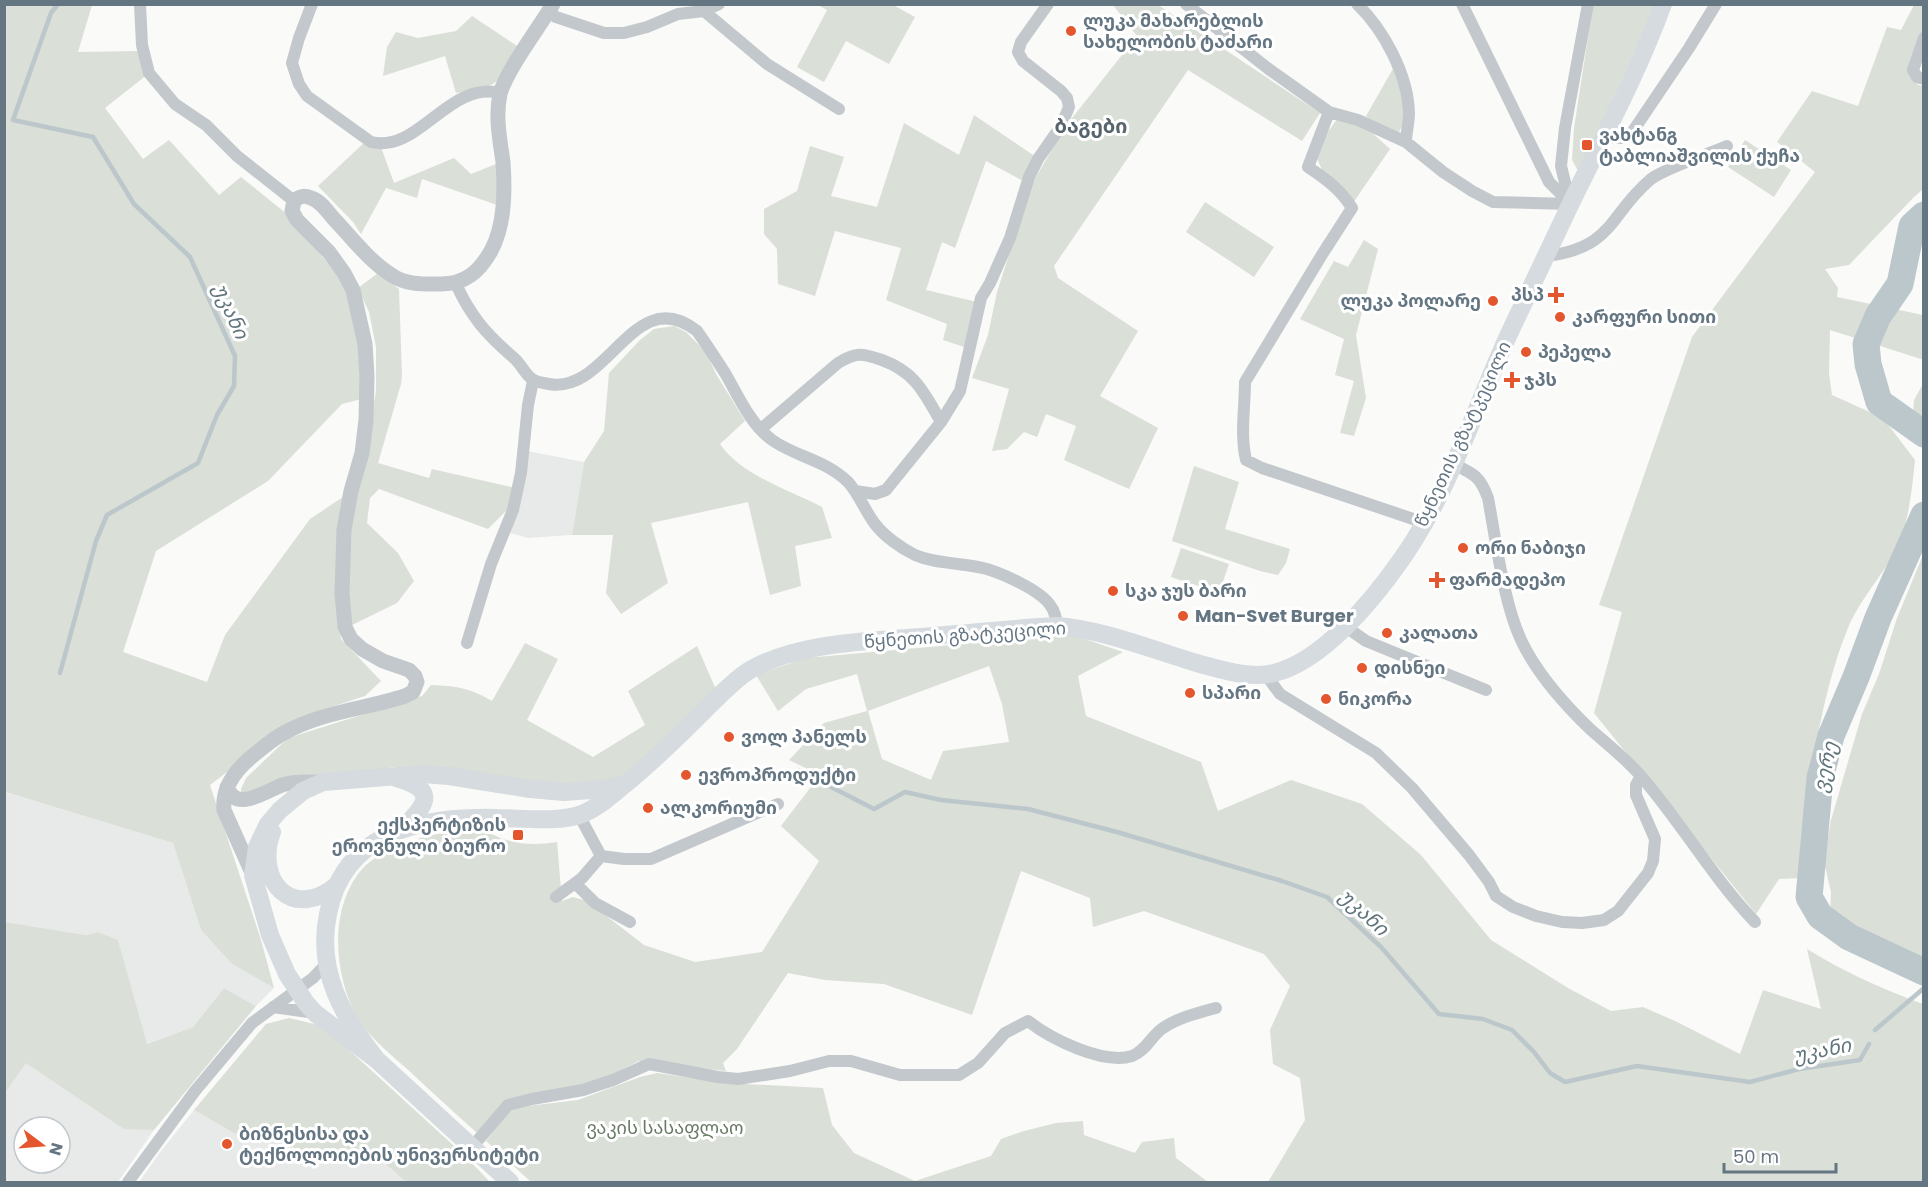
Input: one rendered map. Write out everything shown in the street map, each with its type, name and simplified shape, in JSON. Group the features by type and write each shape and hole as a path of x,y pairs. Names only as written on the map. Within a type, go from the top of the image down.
{"main road":[{"name":"წყნეთის გზატკეცილი","path":"377,1060 347,1019 333,986 327,963 326,922 329,907 347,869 365,849 376,840 404,827 469,817 534,819 579,815 596,807 629,781 736,681 772,658 807,649 893,639 1058,626 1079,628 1110,636 1225,670 1266,675 1299,663 1332,642 1401,560 1425,523 1506,340 1604,138 1663,4"},
{"name":"წყნეთის გზატკეცილი","path":"377,1060 315,1013 296,990 285,971 270,935 253,875 254,859 261,836 280,810 303,791 323,782 423,774 564,792 604,789 629,781"},
{"path":"391,777 418,786 425,798 421,810 404,827"},
{"path":"280,810 269,839 267,852 268,867 279,888 293,898 309,899 328,893 338,884"},
{"path":"377,1060 510,1182"}],"street":[{"path":"140,4 142,45 149,73 175,104 206,126 237,156 294,201"},
{"path":"312,4 292,63 299,84 307,96 371,142 382,145 393,144 442,110 475,92 489,90 501,93"},
{"path":"294,201 304,196 319,202 357,243 394,277 417,284 456,284 470,276 482,265 492,250 503,210 504,188 498,120 501,93 507,79 551,8 556,17 604,33 624,33 647,27 678,14 704,11 719,4"},
{"path":"855,491 875,494 886,490 941,422 960,391 981,298 1010,238 1029,177 1038,159 1061,126 1069,107 1067,98 1061,91 1023,61 1018,52 1021,42 1048,4"},
{"path":"1186,4 1270,70 1329,112 1358,120 1406,142 1443,172 1493,202 1570,204"},
{"path":"1357,4 1386,40 1402,79 1409,114 1406,142"},
{"path":"1462,4 1549,182 1570,204"},
{"path":"1570,204 1561,166 1565,128 1588,4"},
{"path":"1604,138 1623,138 1631,134 1716,4"},
{"path":"704,11 766,64 839,109"},
{"path":"1923,38 1913,70 1917,77 1923,79"},
{"path":"1329,112 1308,167 1332,183 1344,195 1352,208 1245,382 1242,443 1246,460 1262,468 1425,523"},
{"path":"1547,256 1566,254 1590,244 1603,235 1653,177 1727,146"},
{"path":"253,875 224,810 223,802 227,787 241,766 283,734 306,723 405,696 414,692 417,682 409,670 383,661 362,649 351,639 345,627 342,592 344,530 351,491 362,453 366,420 365,344 353,290 329,252 297,220 292,211 294,201"},
{"path":"456,284 467,309 482,329 518,361 533,381 564,385 576,380 590,372 649,321 669,317 679,319 697,331 761,429 781,445 809,456 834,471 855,491 874,523 883,533 906,550 926,559 987,569 1014,580 1045,599 1054,612 1058,626"},
{"path":"761,429 838,363 850,356 864,354 896,365 909,374 921,386 941,422"},
{"path":"467,643 491,564 513,510 521,473 528,405 533,381"},
{"path":"1453,464 1476,475 1483,484 1488,498 1507,593 1519,637 1526,650 1561,698 1588,727 1641,776 1731,897 1755,922"},
{"path":"1346,627 1366,641 1486,690"},
{"path":"1266,675 1280,694 1376,753 1412,788 1469,855 1489,882 1496,896 1513,907 1536,916 1562,922 1582,923 1604,920 1618,910 1648,873 1653,861 1655,839 1636,795 1636,785 1641,776"},
{"path":"227,787 235,798 247,799 260,796 282,785 323,782"},
{"path":"601,856 651,859 778,804"},
{"path":"579,815 601,856"},
{"path":"556,897 582,878 601,856"},
{"path":"575,883 595,903 630,922"},
{"path":"128,1182 195,1091 252,1023 313,978 327,963"},
{"path":"273,1007 315,1013"},
{"path":"472,1147 507,1105 583,1090 649,1064 738,1079 790,1071 829,1061 851,1061 900,1076 959,1075 978,1063 1005,1033 1028,1021 1038,1029 1088,1052 1115,1059 1134,1056 1145,1048 1162,1029 1188,1016 1216,1008"}],"shaded area":[{"path":"527,451 584,462 572,535 528,538 510,533"},
{"path":"4,792 173,843 201,930 232,964 274,988 256,1006 224,988 193,1027 146,1044 118,940 98,932 86,935 5,922"},
{"path":"26,1062 124,1128 154,1130 118,1182 5,1182 5,1093"},
{"name":"ბიზნესისა და ტექნოლოიების უნივერსიტეტი","path":"194,1110 239,1136 274,1137 302,1152 380,1159 406,1182 139,1182"}],"green space":[{"path":"4,5 92,5 78,52 138,51 148,74 105,108 143,159 169,140 219,195 241,177 293,219 342,281 355,311 365,398 342,404 268,481 156,551 123,652 207,682 225,635 310,519 343,497 335,590 341,639 381,681 365,696 307,715 287,726 210,785 261,940 274,988 232,964 201,930 173,843 5,792"},
{"path":"818,5 893,5 915,17 889,64 846,41 824,82 797,67 827,10"},
{"path":"1113,5 1158,5 1320,113 1302,141 1188,70 1054,266 1058,278 1138,331 1100,396 1158,428 1129,489 1064,460 1076,426 1046,414 1037,437 1024,432 1007,449 992,451 1009,389 972,378 988,335 997,292 1032,184 1065,127 1137,36"},
{"path":"1593,5 1655,5 1580,170 1572,160 1574,128"},
{"path":"1914,5 1923,5 1923,31 1910,70 1918,85 1923,86 1923,189 1849,265 1825,269 1838,288 1837,297 1923,315 1924,360 1830,330 1829,374 1832,395 1883,418 1915,460 1909,506 1896,549 1850,623 1828,688 1806,802 1800,878 1779,879 1756,914 1594,713 1622,612 1599,605 1692,337 1815,172 1777,142 1812,91 1858,106 1887,27 1901,30"},
{"path":"472,16 520,48 499,80 489,86 456,93 445,56 383,76 387,47 396,32 418,38 456,31"},
{"path":"1394,67 1403,85 1405,120 1394,142 1366,116"},
{"path":"974,115 1036,157 1023,181 986,161 955,248 942,242 926,290 977,302 964,347 943,340 947,324 886,300 901,248 835,231 815,296 778,284 777,249 764,234 764,209 797,191 810,146 844,157 831,196 877,207 904,123 959,155"},
{"path":"1337,119 1359,121 1390,149 1353,203 1322,170 1316,156 1319,144"},
{"path":"367,140 381,147 394,183 454,158 471,174 501,162 500,206 422,179 417,198 386,188 361,234 353,222 318,186"},
{"path":"1745,140 1791,170 1774,197 1728,167"},
{"path":"1205,202 1274,247 1254,277 1186,232"},
{"path":"1364,240 1378,249 1356,335 1366,398 1354,436 1340,433 1354,381 1335,375 1344,339 1300,319 1334,261 1348,267"},
{"path":"378,273 399,289 402,375 378,463 429,478 432,469 516,488 510,507 488,529 379,489 370,498 367,523 398,553 414,581 397,603 352,625 347,603 348,520 369,432 376,391 376,347 369,312 358,288"},
{"path":"674,326 686,332 706,352 716,374 745,421 720,444 740,465 822,507 832,538 795,546 801,586 770,595 748,502 651,523 668,583 621,614 606,593 613,535 572,535 584,462 604,431 609,373 640,340 654,329"},
{"path":"1923,384 1923,423 1913,414 1914,400"},
{"path":"1194,466 1239,482 1225,529 1290,549 1286,563 1278,575 1172,541"},
{"path":"1181,548 1229,564 1219,593 1171,577"},
{"path":"1923,555 1923,970 1849,934 1830,915 1831,892 1824,862 1831,820 1862,714"},
{"path":"1061,635 1079,637 1123,652 1078,676 1086,716 1201,762 1218,811 1291,780 1362,804 1421,855 1491,940 1568,988 1611,1011 1643,1007 1740,1054 1763,990 1821,1009 1807,949 1864,979 1923,1004 1923,1182 1268,1182 1305,1120 1300,1078 1273,1064 1270,1030 1290,986 1264,954 1144,911 1093,927 1090,898 1021,871 972,1015 884,984 825,980 788,973 737,1049 723,1063 726,1071 639,1061 583,1085 507,1102 479,1132 476,1132 380,1045 366,1030 355,1012 346,992 338,947 339,924 344,902 353,882 366,865 380,855 435,834 475,832 523,843 557,842 562,901 573,897 587,901 644,945 695,962 762,952 819,861 781,826 820,775 789,760 824,723 867,711 857,674 806,689 778,711 756,675 806,658","holes":["989,666 1002,704 1009,742 943,751 931,780 882,759 868,711"]},
{"path":"525,643 558,659 527,720 593,757 645,725 628,691 697,646 717,692 627,773 584,788 457,770 395,767 339,774 241,800 241,789 246,778 288,738 422,696 431,685 463,689 492,701"},
{"path":"5,922 86,935 98,932 118,940 147,1044 193,1027 224,988 256,1006 154,1130 124,1129 26,1063 5,1093"},
{"path":"289,1018 323,1026 466,1157 490,1182 406,1182 380,1159 302,1152 274,1137 239,1136 194,1110 266,1024"},
{"name":"ვაკის სასაფლაო","path":"657,1073 726,1083 823,1088 832,1125 854,1153 915,1181 991,1156 1001,1139 1056,1123 1083,1121 1084,1135 1135,1153 1142,1142 1174,1138 1176,1158 1208,1182 531,1182 486,1141 511,1108 578,1100"}],"waterway":[{"name":"უკანი","path":"58,4 51,13 13,120 93,137 134,204 190,257 235,356 234,386 217,415 198,463 107,515 96,541 60,673"},
{"name":"ვერე","path":"1924,215 1912,226 1900,284 1878,316 1866,344 1868,364 1879,402 1924,434"},
{"name":"ვერე","path":"1924,515 1878,618 1831,736 1820,778 1809,897 1820,916 1849,937 1924,972"},
{"name":"უკანი","path":"798,770 874,809 905,792 941,800 1028,809 1117,832 1282,881 1327,897 1381,947 1439,1014 1483,1019 1512,1030 1534,1052 1550,1073 1565,1082 1637,1066 1750,1082 1799,1069 1860,1060 1869,1044"},
{"name":"უკანი","path":"1875,1030 1924,988"}],"place":[{"name":"ლუკა მახარებლის სახელობის ტაძარი","path":"1071,31"},
{"name":"ვახტანგ ტაბლიაშვილის ქუჩა","path":"1587,145"},
{"name":"პსპ","path":"1556,295"},
{"name":"ლუკა პოლარე","path":"1493,301"},
{"name":"კარფური სითი","path":"1560,317"},
{"name":"პეპელა","path":"1526,352"},
{"name":"ჯპს","path":"1512,380"},
{"name":"ორი ნაბიჯი","path":"1463,548"},
{"name":"ფარმადეპო","path":"1437,580"},
{"name":"სკა ჯუს ბარი","path":"1113,591"},
{"name":"Man-Svet Burger","path":"1183,616"},
{"name":"კალათა","path":"1387,633"},
{"name":"დისნეი","path":"1362,668"},
{"name":"სპარი","path":"1190,693"},
{"name":"ნიკორა","path":"1326,699"},
{"name":"ვოლ პანელს","path":"729,737"},
{"name":"ევროპროდუქტი","path":"686,775"},
{"name":"ალკორიუმი","path":"648,808"},
{"name":"ექსპერტიზის ეროვნული ბიურო","path":"518,835"},
{"name":"ბიზნესისა და ტექნოლოიების უნივერსიტეტი","path":"227,1144"}],"district":[{"name":"ბაგები","path":"1091,126"}]}
